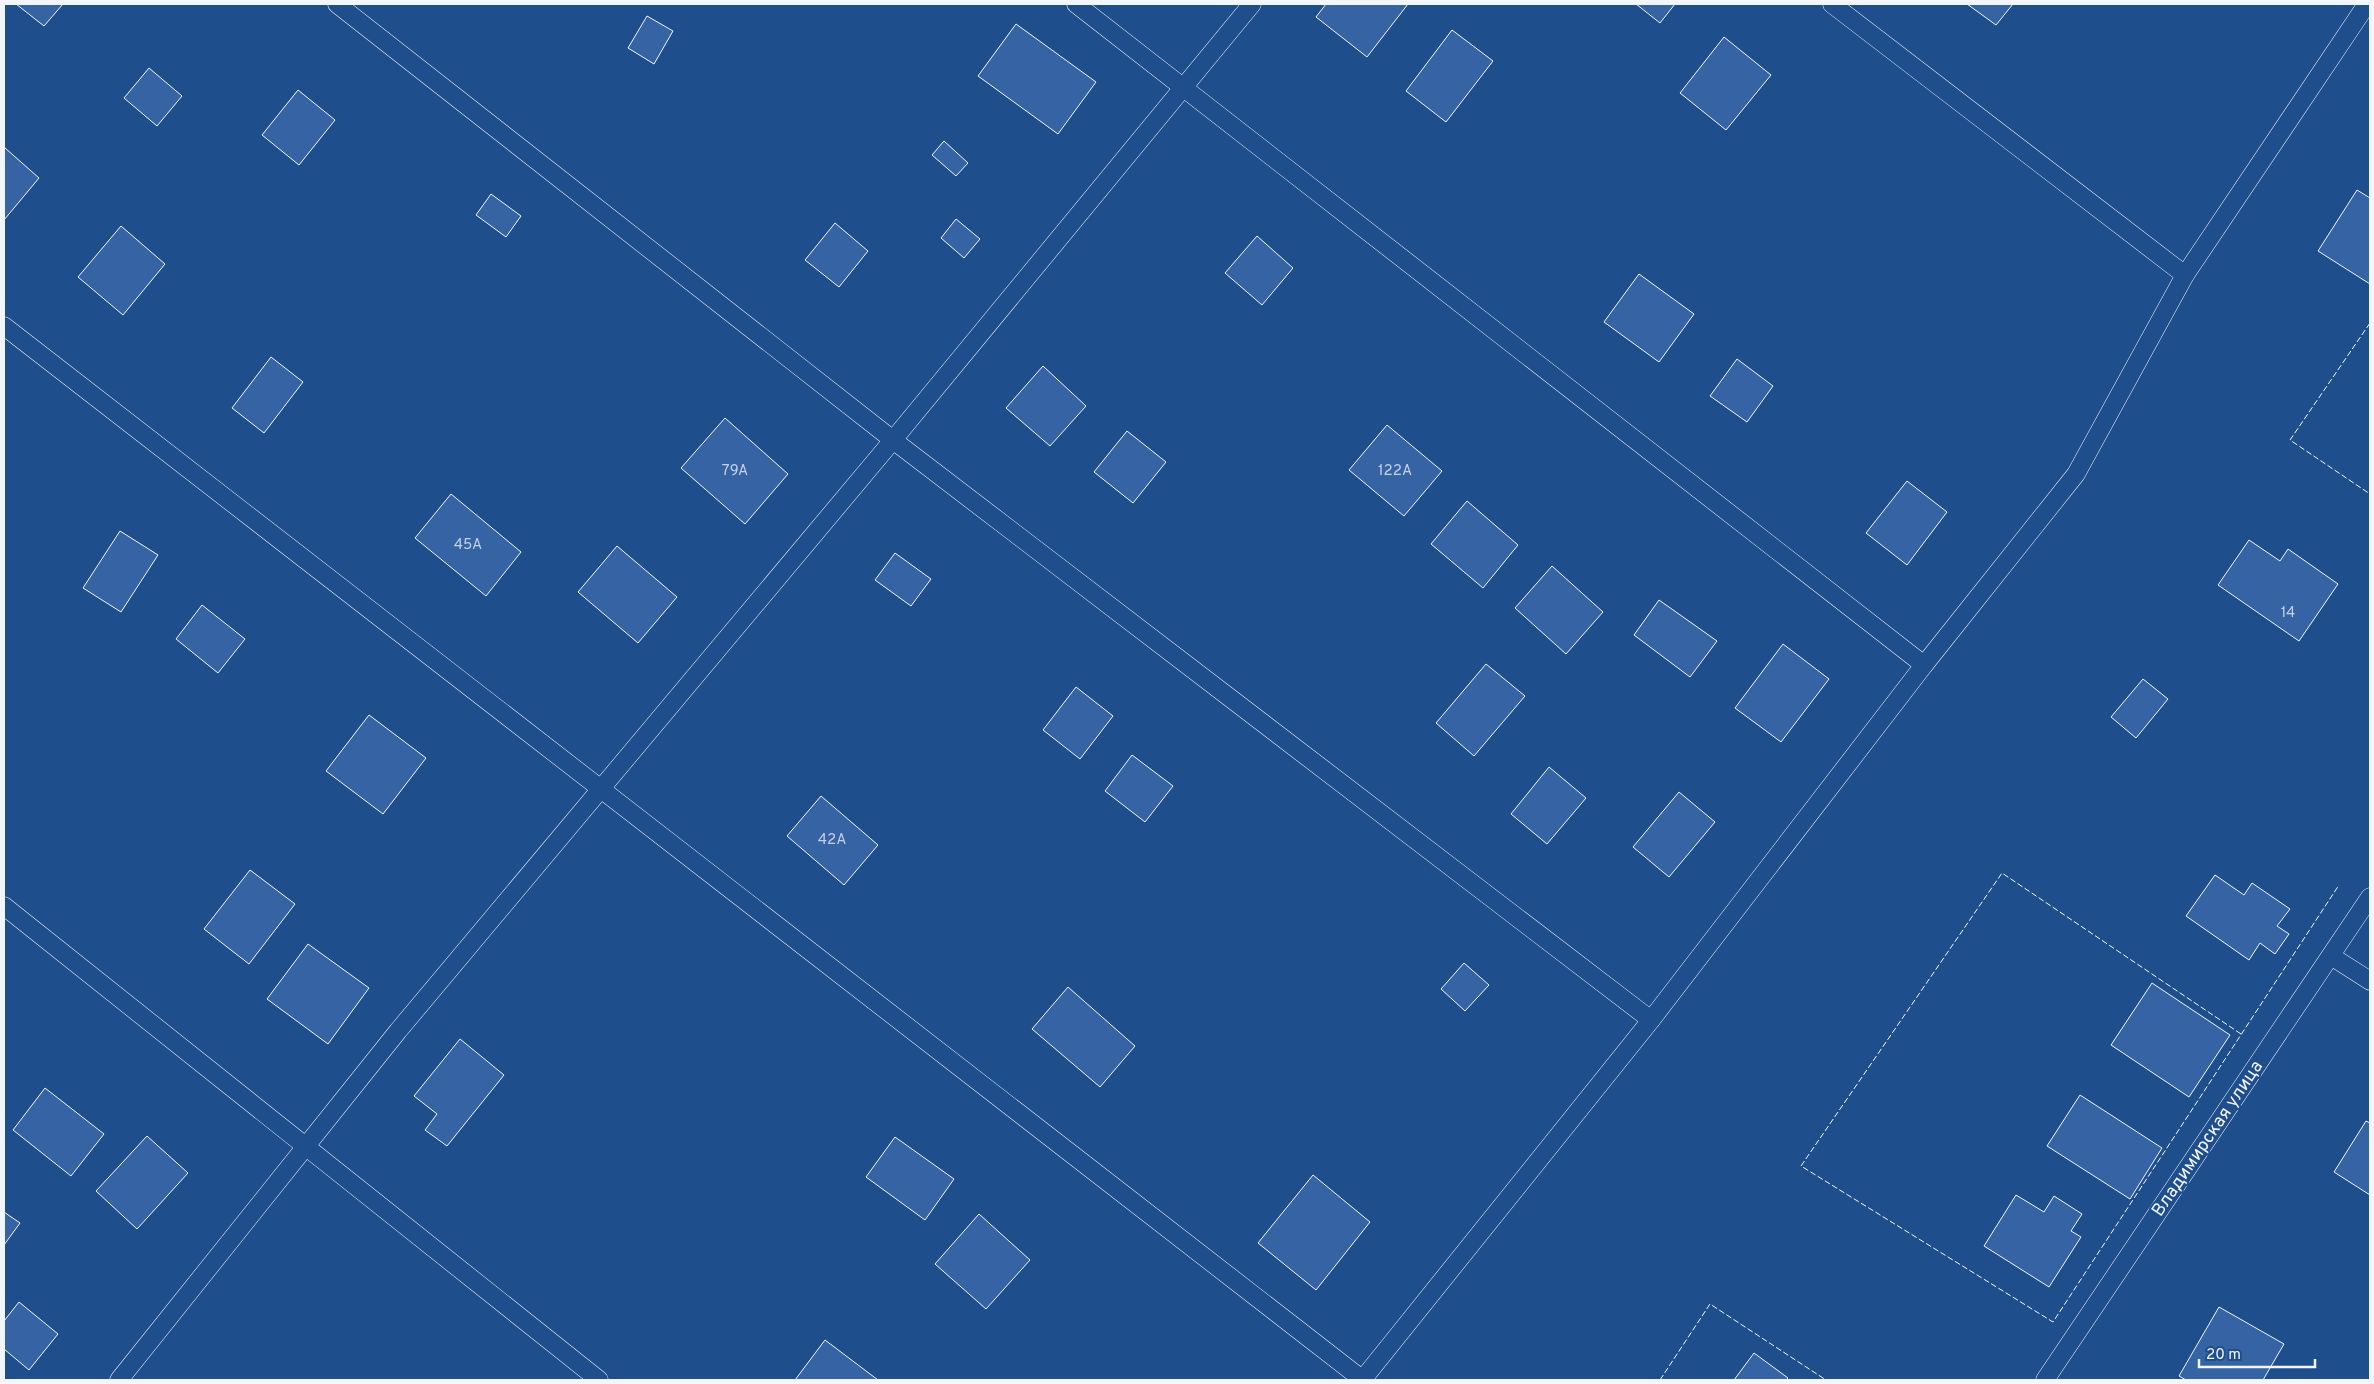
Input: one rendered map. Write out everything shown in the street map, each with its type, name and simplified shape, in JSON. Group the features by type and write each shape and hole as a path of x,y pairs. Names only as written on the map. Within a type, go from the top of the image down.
{"lane":[{"path":"337,4 893,440 1651,1020"},
{"path":"1076,4 1924,665"},
{"path":"119,1380 398,1031 598,789 893,440 1184,89 1252,4"},
{"path":"1832,4 2185,275"},
{"path":"4,326 598,789 1363,1380 1651,1020 1924,665 2076,474 2185,275 2368,4"},
{"name":"Владимирская улица","path":"2045,1380 2370,897"},
{"path":"4,906 599,1380"},
{"path":"2331,956 2370,981"}],"building":[{"path":"16,4 63,4 44,26"},
{"path":"1326,4 1408,4 1367,57 1316,17"},
{"path":"1636,4 1675,4 1660,23"},
{"path":"1967,4 2013,4 1996,25"},
{"path":"647,16 673,31 654,64 628,48"},
{"path":"1016,24 1096,82 1058,134 978,76"},
{"path":"1452,30 1493,61 1446,122 1406,91"},
{"path":"1724,37 1771,75 1726,130 1680,93"},
{"path":"149,68 182,96 157,126 124,98"},
{"path":"298,90 335,120 299,165 262,135"},
{"path":"944,141 968,163 956,176 932,155"},
{"path":"4,147 39,178 4,220"},
{"path":"2357,190 2370,198 2370,284 2318,251"},
{"path":"491,194 521,216 506,237 476,215"},
{"path":"956,219 980,239 964,258 941,238"},
{"path":"835,223 868,251 839,287 805,260"},
{"path":"121,226 165,264 123,315 78,277"},
{"path":"1257,236 1293,268 1262,305 1225,273"},
{"path":"1639,274 1694,314 1659,362 1604,322"},
{"path":"271,357 303,382 264,433 232,408"},
{"path":"1737,359 1773,386 1747,422 1710,396"},
{"path":"1043,366 1086,406 1050,446 1006,408"},
{"path":"725,418 788,474 745,524 681,468"},
{"path":"1387,425 1442,471 1404,516 1349,470"},
{"path":"1127,431 1166,462 1133,503 1094,472"},
{"path":"1907,481 1947,512 1907,565 1866,533"},
{"path":"451,494 521,552 486,596 415,538"},
{"path":"1467,501 1518,545 1483,588 1431,544"},
{"path":"120,531 158,555 121,612 83,588"},
{"path":"2249,540 2280,561 2288,549 2338,584 2299,641 2218,585"},
{"path":"617,546 677,597 638,643 578,592"},
{"path":"895,553 931,579 911,606 875,580"},
{"path":"1552,566 1603,612 1566,654 1515,608"},
{"path":"1659,600 1717,641 1690,677 1634,635"},
{"path":"202,605 245,639 218,673 176,639"},
{"path":"1783,644 1829,679 1781,742 1735,708"},
{"path":"1486,664 1525,696 1474,756 1436,723"},
{"path":"2143,679 2168,699 2136,738 2111,717"},
{"path":"1076,687 1113,716 1080,759 1043,730"},
{"path":"369,715 426,758 383,814 326,771"},
{"path":"1132,755 1173,786 1145,822 1105,791"},
{"path":"1549,767 1586,798 1547,844 1511,814"},
{"path":"1679,792 1715,822 1669,877 1633,847"},
{"path":"821,796 878,845 844,885 787,836"},
{"path":"250,870 295,904 249,964 204,929"},
{"path":"2215,875 2244,895 2252,883 2290,909 2277,926 2289,934 2275,954 2260,943 2249,960 2186,916"},
{"path":"308,944 369,988 328,1044 267,999"},
{"path":"1464,963 1489,985 1465,1011 1441,989"},
{"path":"2152,983 2230,1035 2189,1097 2111,1045"},
{"path":"1068,987 1135,1046 1100,1087 1032,1029"},
{"path":"460,1039 504,1075 447,1146 425,1130 437,1114 414,1096"},
{"path":"45,1088 104,1134 71,1176 13,1130"},
{"path":"2080,1095 2162,1148 2130,1199 2047,1146"},
{"path":"2366,1121 2370,1123 2370,1195 2334,1172"},
{"path":"147,1136 188,1173 137,1229 96,1191"},
{"path":"895,1137 954,1179 925,1220 866,1177"},
{"path":"1313,1175 1370,1222 1316,1290 1258,1243"},
{"path":"2016,1195 2044,1212 2054,1196 2082,1214 2071,1231 2081,1237 2049,1287 1984,1246"},
{"path":"4,1212 20,1223 4,1245"},
{"path":"979,1214 1030,1260 986,1309 935,1264"},
{"path":"19,1302 58,1334 29,1370 4,1349 4,1321"},
{"path":"2219,1307 2284,1344 2263,1380 2186,1380 2179,1376"},
{"path":"825,1340 878,1380 795,1380"},
{"path":"1754,1353 1788,1378 1786,1380 1734,1380"}],"fence":[{"path":"2370,323 2290,440 2370,494"},
{"path":"2241,1034 2002,873 1801,1166 2053,1322 2339,885"},
{"path":"1660,1380 1710,1304 1826,1380"}]}
